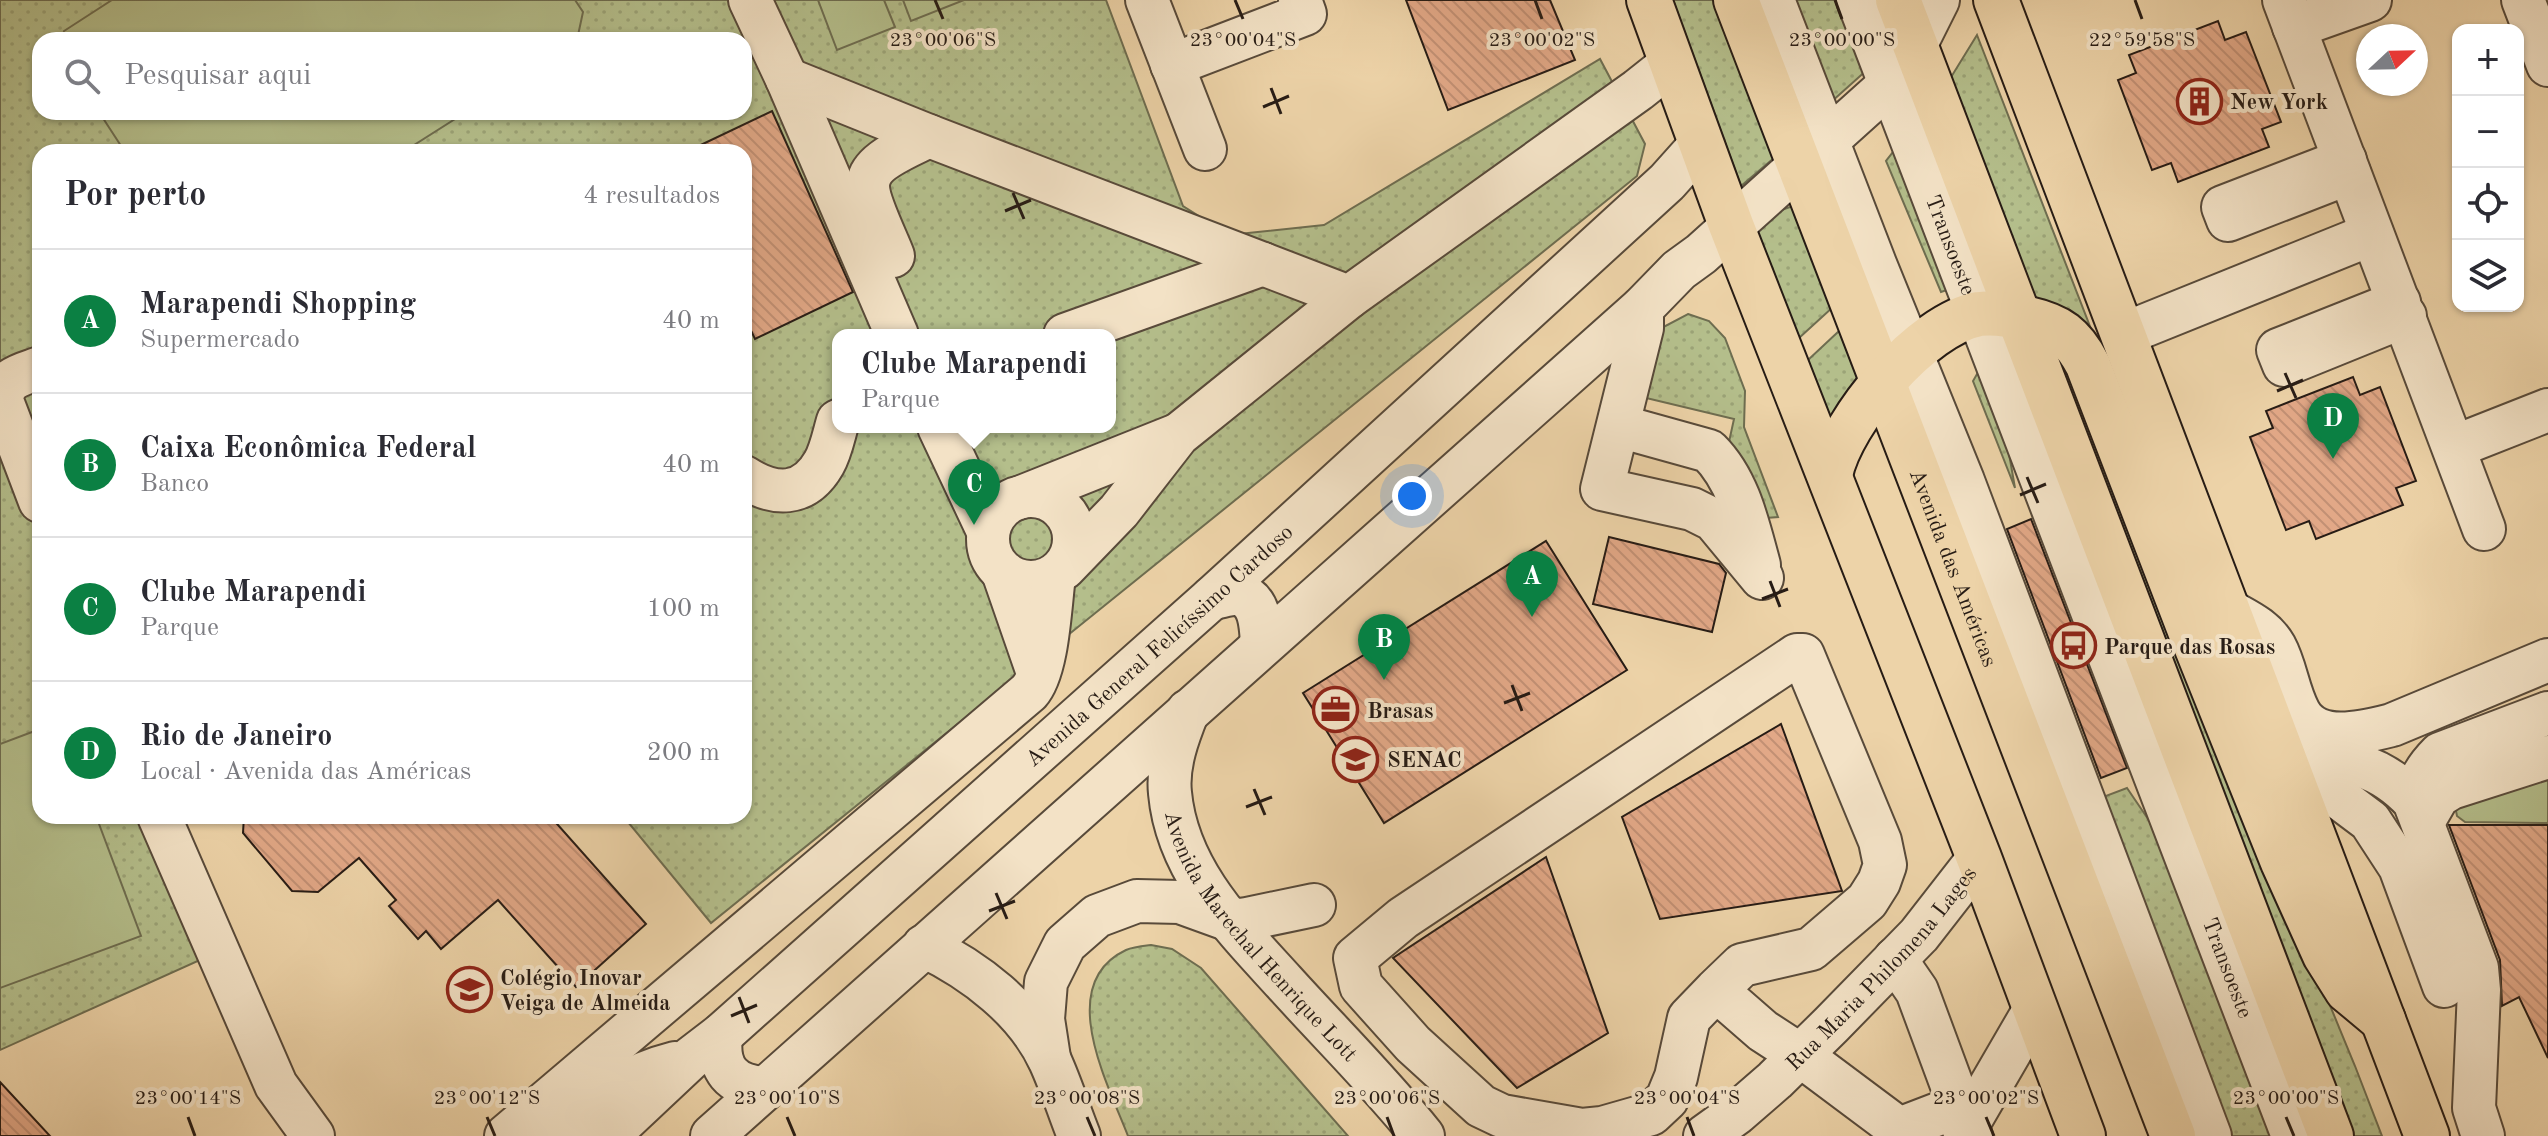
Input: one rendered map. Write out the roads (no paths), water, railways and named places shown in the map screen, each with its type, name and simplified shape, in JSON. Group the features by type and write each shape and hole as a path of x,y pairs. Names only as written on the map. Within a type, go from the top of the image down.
{"main road":[{"path":"1649,0 1731,225 1979,858 2083,1136"},
{"name":"Avenida das Américas","path":"1736,0 1813,152 1897,368 2173,1136"},
{"path":"1898,0 1999,315 2331,1136"},
{"path":"1996,0 2231,612 2427,1136"},
{"path":"1830,475 1843,440 1860,413 1897,368 1954,323 1999,315 2056,327 2070,337 2080,349 2283,862 2325,955 2347,990 2383,1020"}],"street":[{"path":"750,0 894,329"},
{"path":"1147,0 1205,149"},
{"path":"1172,65 1305,14 1300,0"},
{"path":"1773,0 1813,152"},
{"name":"Transoeste","path":"1858,0 1890,84 1999,315 2053,526 2134,744 2164,800 2293,1136"},
{"path":"712,1136 1890,84 1915,46 1938,0"},
{"path":"2370,0 2289,14 2484,529"},
{"path":"2523,0 2548,65"},
{"path":"506,1136 1029,692 1039,675 1059,572 1071,556 1073,528 1058,505 1046,499 1032,496 1007,510 988,547 1003,572 1015,580 1028,583 1041,581 1059,572 1119,511 1178,435 1349,297 1672,63"},
{"path":"787,79 1349,297"},
{"path":"922,329 870,196 869,179 891,155 929,136"},
{"name":"Avenida General Felicíssimo Cardoso","path":"608,1136 1212,598 1667,182 1701,144"},
{"path":"2124,334 2372,234"},
{"path":"1082,329 1263,264"},
{"path":"1619,426 1642,328 1642,308"},
{"path":"1897,368 1963,481 1976,489 1984,500 2080,755 2093,829 2210,1136"},
{"path":"32,371 7,382 2,401 32,480"},
{"path":"2454,447 2548,410"},
{"path":"752,482 776,492 790,491 804,485 825,462 834,433"},
{"path":"944,433 1007,510"},
{"path":"965,433 991,486 1007,510"},
{"path":"1007,510 1087,470 1178,435"},
{"path":"1087,470 1079,480 1077,494 1082,507 1093,515 1107,516 1119,511"},
{"path":"1003,572 1039,675"},
{"path":"1212,598 1238,594 1253,603 1261,620 1262,645"},
{"path":"2231,612 2255,625 2274,646 2330,791 2370,821 2400,867 2444,986"},
{"path":"1797,655 1803,655 1880,841 1885,865 1867,901 1811,949 1742,965 1716,990 1689,1018 1676,1077 1667,1099 1651,1114 1602,1128 1582,1130 1502,1116 1481,1106 1413,1044 1361,986 1355,958 1403,918 1797,655"},
{"path":"2300,715 2330,734 2370,731 2392,725 2548,660"},
{"name":"Avenida Marechal Henrique Lott","path":"1188,711 1175,744 1169,791 1176,828 1192,867 1227,919 1425,1134"},
{"path":"2418,812 2424,774 2440,754 2548,713"},
{"path":"2300,715 2317,743 2332,757 2386,777 2400,787 2418,812 2477,968 2479,990 2474,1108 2483,1136"},
{"path":"2418,812 2451,788 2548,757"},
{"path":"162,824 276,1085 313,1136"},
{"name":"Rua Maria Philomena Lages","path":"1705,1136 1737,1113 1800,1055 1919,935 1979,858"},
{"path":"1079,1136 1049,1058 1043,1019 1046,982 1065,944 1097,916 1137,901 1180,902 1227,919 1254,918 1314,905"},
{"path":"924,946 947,957 1009,1005 1049,1058"},
{"path":"1895,959 1917,991 1959,1126"},
{"path":"1716,990 1763,1031 1899,1129 1959,1126"},
{"path":"1959,1126 2035,1009"},
{"path":"556,1136 614,1087 706,1047 719,1051 724,1067 734,1080 748,1087 765,1088"}],"place":[{"name":"New York","path":"2199,101"},
{"name":"Rio de Janeiro","path":"2333,459"},
{"name":"Clube Marapendi","path":"974,525"},
{"name":"Marapendi Shopping","path":"1532,617"},
{"name":"Parque das Rosas","path":"2073,646"},
{"name":"Caixa Econômica Federal","path":"1384,680"},
{"name":"Brasas","path":"1336,710"},
{"name":"SENAC","path":"1356,759"},
{"name":"Colégio Inovar Veiga de Almeida","path":"469,990"}]}
